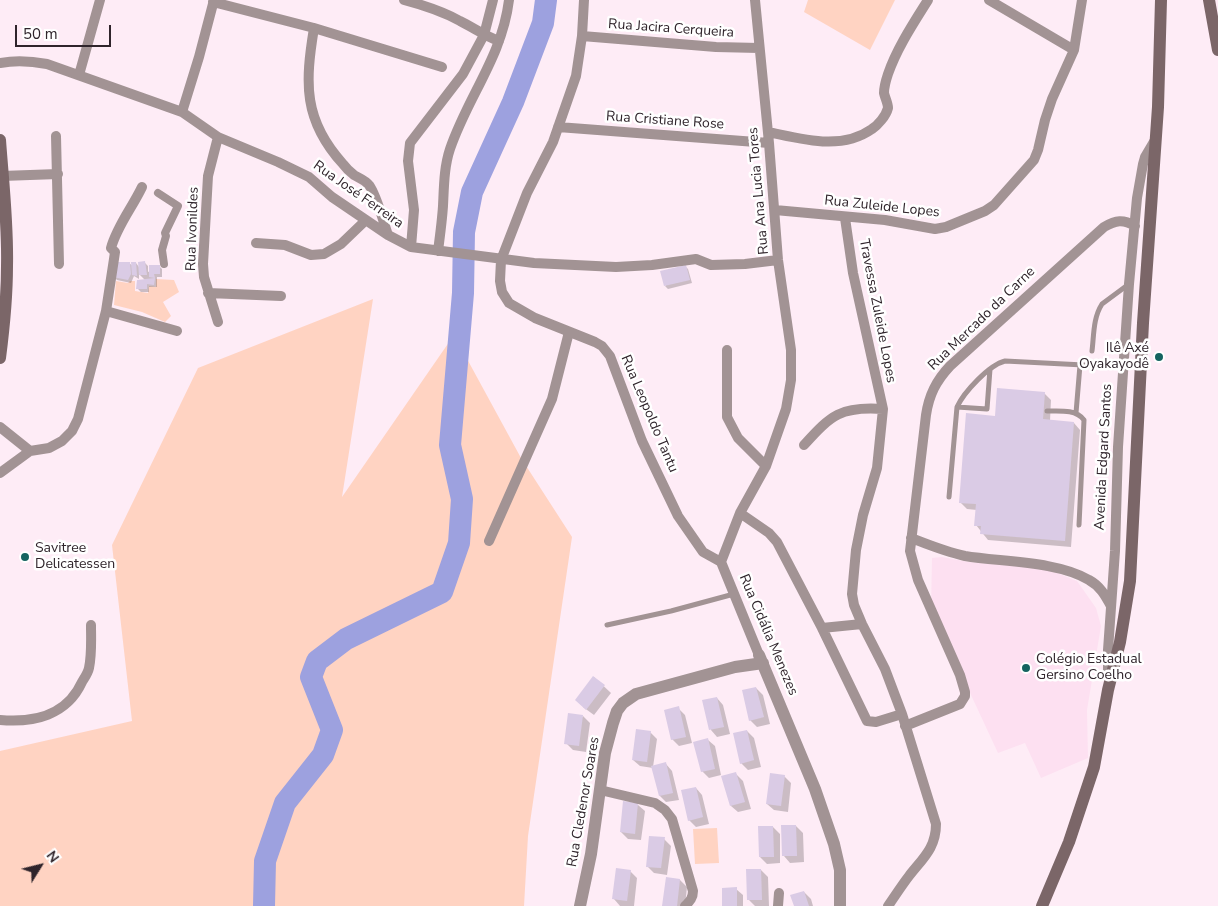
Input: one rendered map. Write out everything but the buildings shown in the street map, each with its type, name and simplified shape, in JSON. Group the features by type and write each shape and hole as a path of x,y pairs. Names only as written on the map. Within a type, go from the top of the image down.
{"main road":[{"name":"Avenida Edgard Santos","path":"1042,906 1070,842 1094,767 1108,690 1120,642 1130,581 1143,323 1156,140 1161,0"},
{"path":"1210,0 1218,50"},
{"path":"0,140 8,266 4,330 0,358"}],"street":[{"path":"79,76 100,0"},
{"path":"404,0 451,16 484,35 499,41"},
{"path":"412,247 414,210 408,161 410,143 463,74 484,35 493,0"},
{"path":"438,251 446,162 457,131 490,66 506,18 508,0"},
{"path":"501,260 527,194 544,161 558,127 576,76 582,36 584,0"},
{"name":"Rua Ana Lucia Tores","path":"755,0 778,260 791,350 791,380 786,410 766,466"},
{"path":"768,132 813,141 848,141 876,126 884,117 888,108 884,92 888,75 907,34 928,0"},
{"path":"989,0 1074,50"},
{"name":"Rua Zuleide Lopes","path":"775,210 845,218 885,220 935,229 946,228 961,222 994,205 1034,160 1052,99 1074,50 1082,0"},
{"path":"182,112 214,1 314,28 442,67"},
{"path":"314,28 308,72 310,105 324,138 332,150 352,174 363,179 370,187 388,235"},
{"name":"Rua Jacira Cerqueira","path":"582,36 716,47 759,48"},
{"name":"Rua José Ferreira","path":"0,63 31,61 47,64 182,112 218,137 309,177 332,197 388,235 412,247 501,260 616,268 693,259 699,259 711,266 778,260"},
{"name":"Rua Cristiane Rose","path":"558,127 769,142"},
{"path":"56,136 59,264"},
{"name":"Rua Ivonildes","path":"218,137 208,176 204,251 204,276 218,322"},
{"name":"Avenida Edgard Santos","path":"1108,690 1108,650 1129,284 1137,198 1143,164 1145,157 1156,140"},
{"path":"2,176 58,174"},
{"path":"0,473 30,451 49,448 62,441 72,431 78,419 106,311 115,252 111,248 114,236 129,213 142,187"},
{"path":"158,193 178,206 165,233 166,236 162,250 164,264"},
{"name":"Travessa Zuleide Lopes","path":"845,218 853,273 883,409 877,468 863,515 853,575 852,594 854,605 885,669 902,714 933,812 936,834 928,853 888,906"},
{"path":"256,243 285,245 311,255 324,254 341,244 366,220"},
{"name":"Rua Mercado da Carne","path":"905,726 957,706 965,692 960,675 918,580 912,560 911,538 928,398 940,376 1007,312 1104,226 1121,220 1135,226"},
{"name":"Rua Leopoldo Tantu","path":"501,260 500,281 502,292 509,303 535,318 602,346 610,356 642,441 678,516 702,552 721,562"},
{"path":"208,292 281,296"},
{"path":"106,311 177,331"},
{"path":"489,541 552,399 568,332"},
{"path":"721,562 740,513 766,466 738,438 728,417 727,350"},
{"path":"804,445 822,425 842,411 860,408 883,409"},
{"path":"0,427 30,451"},
{"path":"740,513 769,533 777,542 868,721 876,722 902,714"},
{"path":"911,538 939,550 1048,566 1069,571 1088,579 1098,586 1112,606"},
{"name":"Rua Cidália Menezes","path":"721,562 815,789 834,844 840,870 840,906"},
{"path":"822,628 862,624"},
{"path":"0,720 12,721 39,717 53,713 70,701 89,669 91,625"},
{"name":"Rua Cledenor Soares","path":"580,906 591,854 609,738 617,711 623,703 636,694 761,659"},
{"path":"600,790 655,803 665,810 672,819 693,891 691,900 685,906"},
{"path":"778,906 779,893"}],"lane":[{"path":"1092,351 1095,315 1102,304 1129,284"},
{"path":"949,497 957,407 960,400 990,368 997,363 1005,361 1124,367"},
{"path":"1076,413 1080,365"},
{"path":"957,407 987,409 990,368"},
{"path":"1047,410 1076,413 1084,420 1078,525"},
{"path":"607,625 671,611 734,594"}],"shaded area":[{"path":"808,0 895,0 870,50 804,12"},
{"path":"156,279 174,280 179,292 163,302 171,316 165,322 142,312 114,305 116,281 128,283 135,281 135,291 148,293 149,286 156,287"},
{"path":"373,299 342,497 454,335 521,458 572,537 528,836 524,906 0,906 0,751 132,721 112,545 198,368"},
{"name":"Colégio Estadual Gersino Coelho","path":"942,557 969,562 1045,568 1077,581 1096,608 1101,626 1087,710 1088,758 1041,778 1025,743 998,753 931,609 932,558"},
{"path":"717,828 719,863 695,864 693,829"}],"waterway":[{"path":"264,906 265,861 285,803 323,755 332,730 311,677 317,661 346,639 442,592 459,543 462,499 450,445 463,293 464,232 472,192 513,102 543,23 546,0"}],"place":[{"name":"Ilê Axé Oyakayodê","path":"1159,357"},
{"name":"Savitree Delicatessen","path":"25,557"},
{"name":"Colégio Estadual Gersino Coelho","path":"1026,668"}]}
